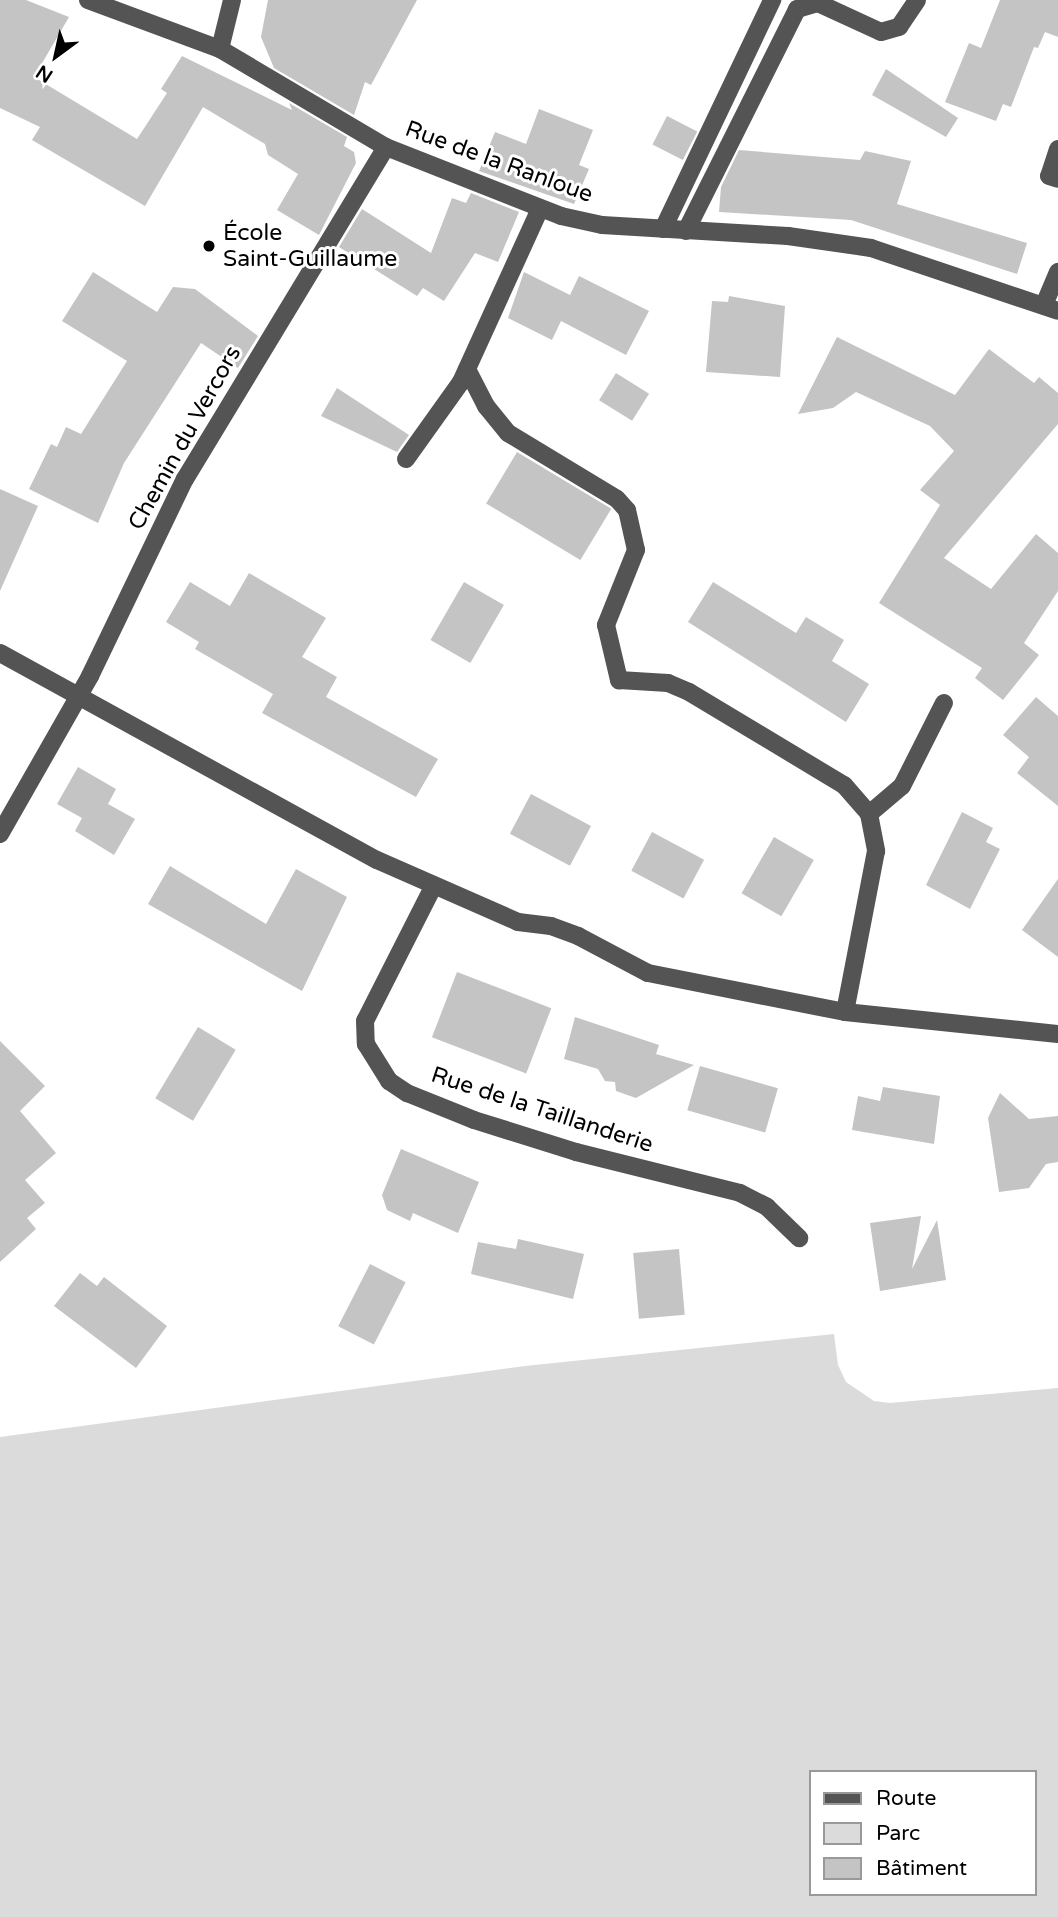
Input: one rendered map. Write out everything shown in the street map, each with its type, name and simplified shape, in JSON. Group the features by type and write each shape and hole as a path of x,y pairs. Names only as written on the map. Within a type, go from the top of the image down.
{"street":[{"name":"Rue de la Ranloue","path":"88,0 220,49 386,147 540,209 592,223 788,236 871,248 1051,308 1058,272"},
{"path":"220,49 232,0"},
{"path":"663,229 772,0"},
{"path":"686,230 797,9 818,3 881,32 899,27 917,0"},
{"name":"Chemin du Vercors","path":"0,834 79,696 184,479 386,147"},
{"path":"1058,149 1049,176 1058,180"},
{"path":"406,458 467,369 500,282 540,209"},
{"path":"467,369 485,406 508,433 617,499 627,510 636,550 606,625 619,680 668,683 689,692 844,785 869,814 876,851 845,1012"},
{"path":"0,653 433,887 518,922 551,926 578,936 648,973 845,1012 1058,1034"},
{"path":"869,814 902,786 944,703"},
{"name":"Rue de la Taillanderie","path":"433,887 365,1021 366,1044 389,1081 407,1093 474,1119 576,1152 740,1193 767,1207 799,1238"}],"green space":[{"path":"834,1334 838,1365 846,1382 874,1401 890,1403 1058,1388 1058,1917 0,1917 0,1437 525,1366"}],"building":[{"path":"0,0 26,0 69,17 34,77 137,139 167,93 161,89 182,56 292,110 289,103 347,137 344,146 354,152 356,163 319,235 277,210 298,174 268,155 265,144 203,107 145,206 32,140 40,127 0,108"},
{"path":"268,0 417,0 371,85 365,82 354,115 274,68 261,37"},
{"path":"1000,0 1058,0 1058,37 1045,32 1038,48 1034,47 1011,107 1003,104 996,121 945,102 969,43 981,48"},
{"path":"886,69 958,118 946,137 872,95"},
{"path":"539,109 593,130 579,165 589,169 574,204 479,171 495,132 526,144"},
{"path":"667,116 697,131 683,160 652,145"},
{"path":"739,150 860,160 865,151 911,161 897,204 1027,243 1017,274 851,220 719,212 721,187"},
{"path":"471,193 519,212 498,262 475,253 444,301 423,288 417,296 339,247 362,209 431,253 452,198 466,203"},
{"path":"93,272 157,312 173,287 195,289 258,336 238,368 201,343 124,463 98,523 29,489 51,444 57,447 66,427 81,434 127,361 62,321"},
{"path":"524,272 570,295 579,276 649,311 626,355 561,321 552,340 508,318"},
{"path":"729,296 785,306 780,377 706,372 712,301 728,302"},
{"path":"837,337 955,395 989,349 1034,383 1039,377 1058,393 1058,424 944,558 991,589 1036,534 1058,553 1058,591 1024,643 1039,655 1003,700 975,678 982,668 879,603 940,505 920,490 954,451 930,426 856,392 833,408 798,414"},
{"path":"616,373 649,394 632,421 599,400"},
{"path":"337,388 409,435 397,452 321,416"},
{"path":"517,452 611,509 580,560 486,503"},
{"path":"0,489 38,506 0,591"},
{"path":"249,573 326,618 302,657 337,677 326,697 438,759 416,797 262,713 273,694 195,649 199,642 166,622 190,582 230,606"},
{"path":"464,582 504,605 470,663 430,640"},
{"path":"713,582 796,633 806,617 844,640 832,661 869,684 846,722 688,622"},
{"path":"1036,697 1058,716 1058,806 1017,773 1029,757 1003,735"},
{"path":"78,767 116,789 108,804 135,819 114,855 75,831 82,818 57,804"},
{"path":"531,794 591,826 570,866 510,834"},
{"path":"962,812 993,828 986,842 1000,849 970,909 926,885"},
{"path":"652,832 704,860 683,899 631,871"},
{"path":"774,837 814,860 781,916 742,893"},
{"path":"170,866 266,924 296,869 347,897 302,991 148,904"},
{"path":"1058,879 1058,957 1022,930"},
{"path":"457,972 551,1008 526,1074 432,1037"},
{"path":"575,1017 659,1045 656,1054 694,1065 636,1098 616,1091 615,1082 605,1081 598,1069 564,1059"},
{"path":"198,1027 236,1050 193,1121 155,1098"},
{"path":"0,1041 45,1086 20,1111 56,1153 25,1180 45,1203 27,1218 36,1229 0,1262"},
{"path":"700,1066 778,1088 765,1133 687,1110"},
{"path":"883,1087 940,1096 934,1144 852,1130 858,1096 880,1101"},
{"path":"1000,1093 1029,1119 1058,1116 1058,1162 1046,1164 1029,1188 999,1192 988,1118"},
{"path":"401,1149 479,1182 458,1233 413,1213 410,1221 387,1210 382,1195"},
{"path":"921,1216 912,1269 937,1220 946,1280 880,1291 870,1223"},
{"path":"518,1239 584,1254 573,1299 471,1274 478,1242 516,1249"},
{"path":"679,1249 685,1315 639,1319 633,1253"},
{"path":"370,1264 406,1282 374,1345 338,1326"},
{"path":"80,1273 97,1286 104,1277 167,1326 136,1368 54,1306"}],"place":[{"name":"École Saint-Guillaume","path":"209,246"}]}
